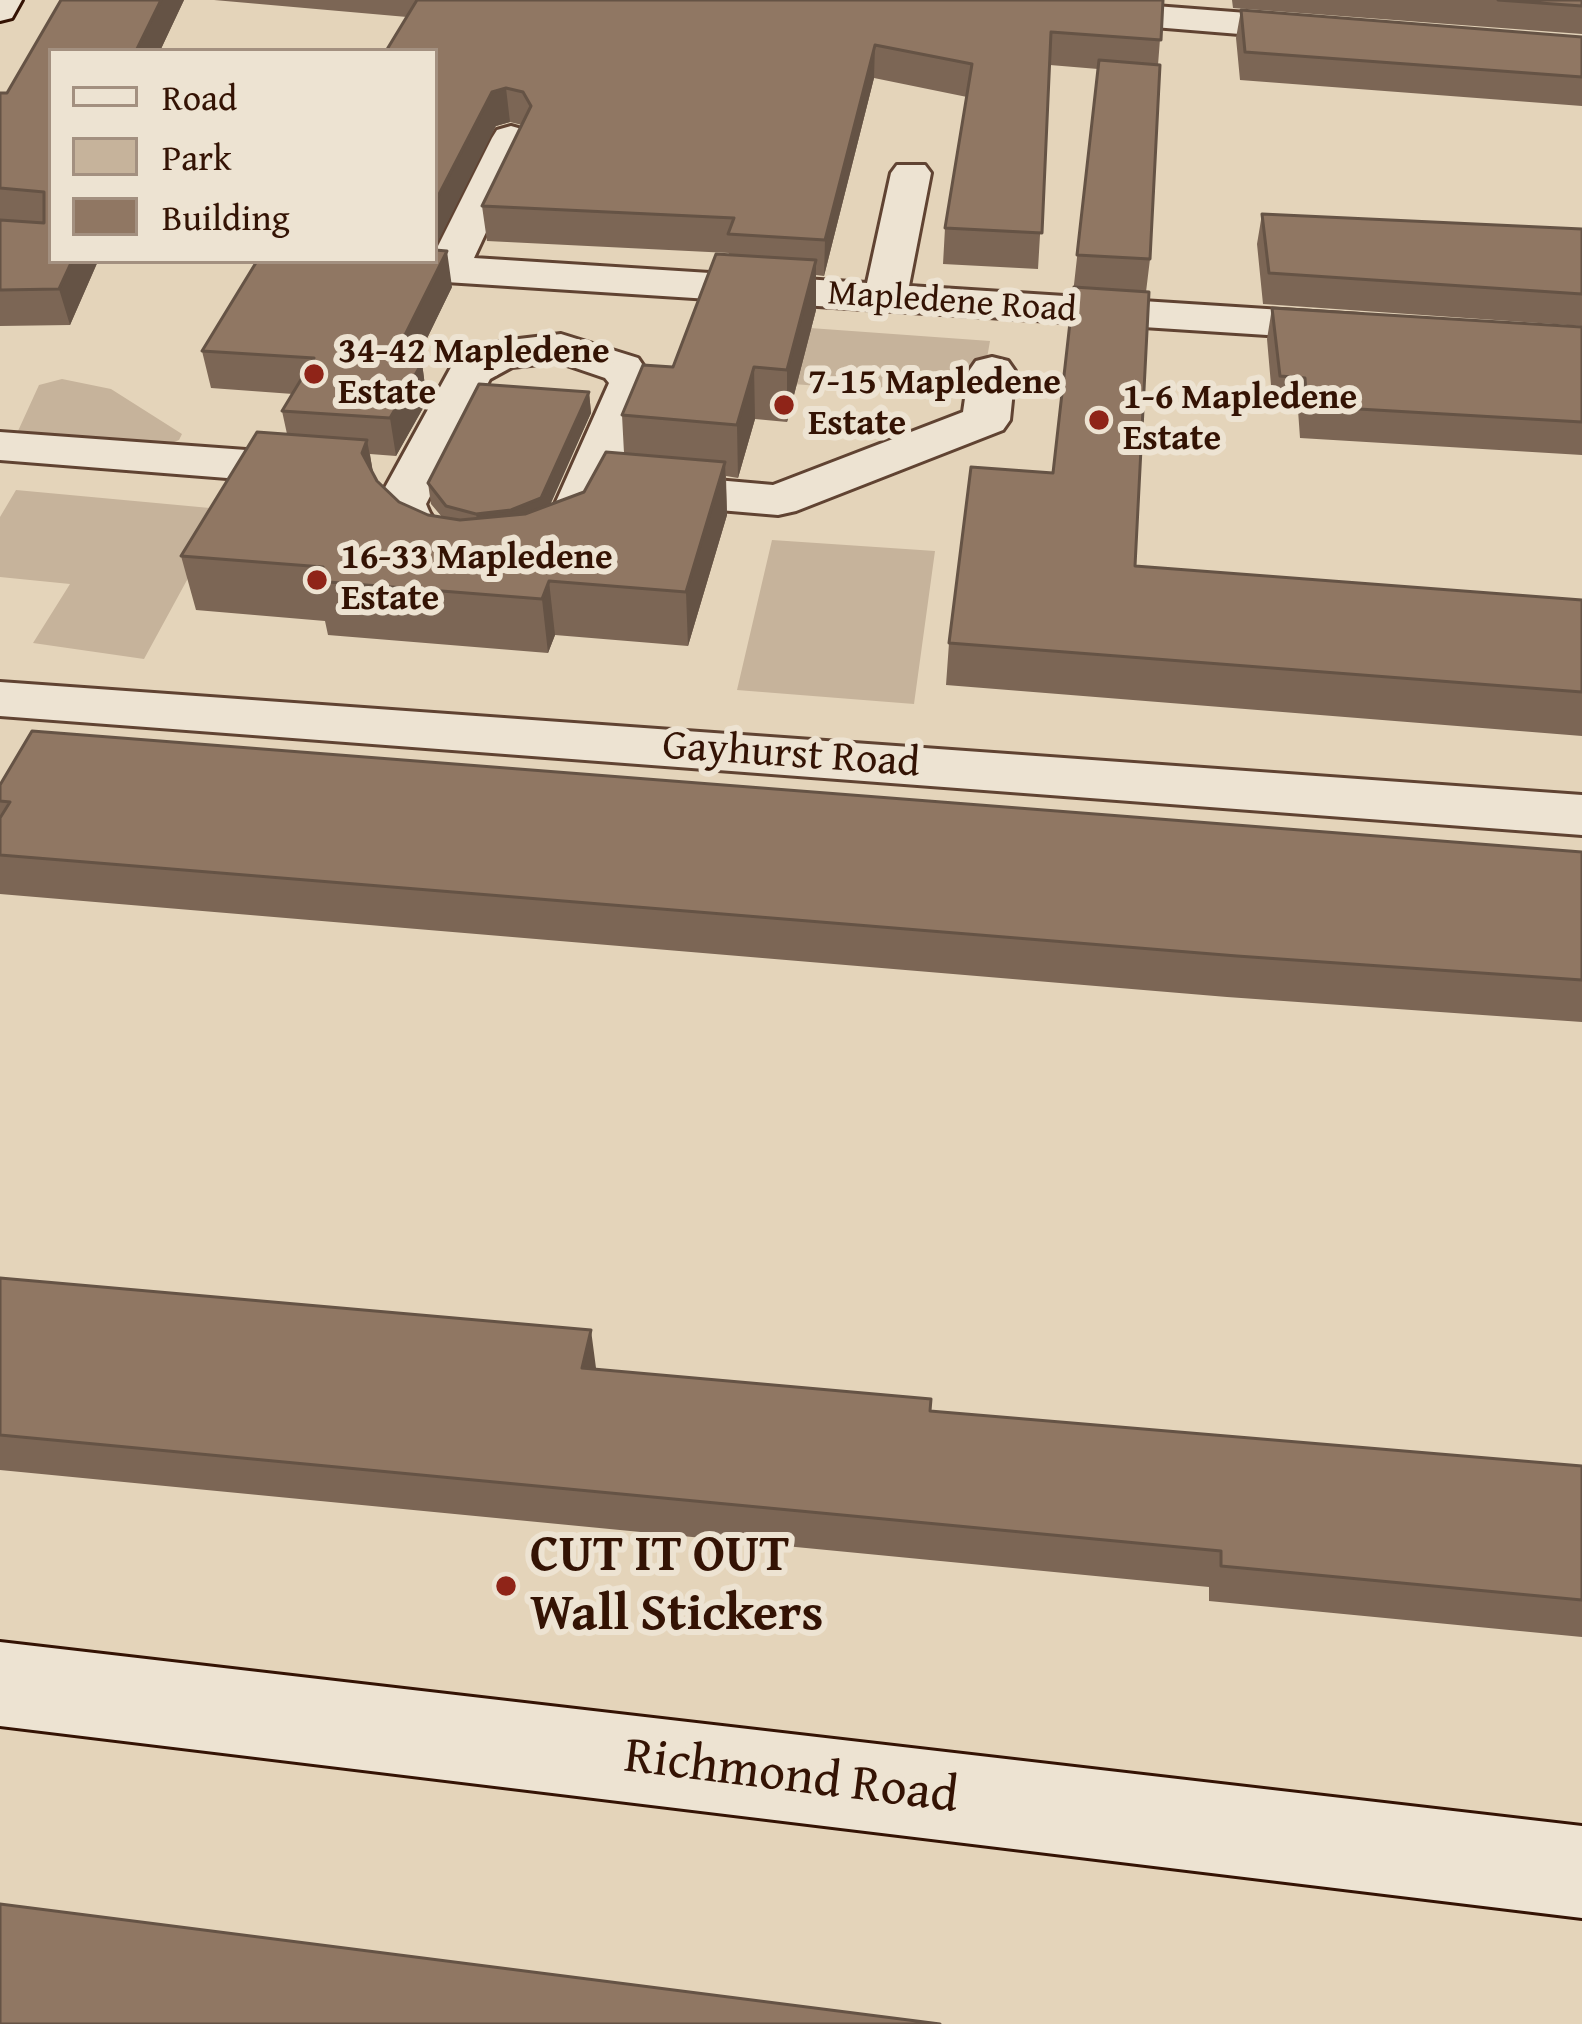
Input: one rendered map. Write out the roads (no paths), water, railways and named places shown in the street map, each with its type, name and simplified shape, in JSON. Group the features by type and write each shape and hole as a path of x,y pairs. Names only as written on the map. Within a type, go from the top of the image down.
{"street":[{"path":"0,11 5,0"},
{"path":"946,0 1370,33"},
{"path":"448,269 511,138"},
{"path":"885,299 911,172"},
{"name":"Mapledene Road","path":"369,264 1390,330"},
{"path":"561,348 598,280"},
{"path":"561,348 622,368 632,383 578,518 551,544 505,554 471,555 438,548 416,536 403,522 401,504 471,370 502,355 561,348"},
{"path":"591,484 778,500 986,420 992,371"},
{"path":"0,446 415,477"},
{"name":"Gayhurst Road","path":"0,699 1582,815"},
{"name":"Richmond Road","path":"0,1684 1582,1872"}],"place":[{"name":"34-42 Mapledene Estate","path":"314,374"},
{"name":"7-15 Mapledene Estate","path":"784,405"},
{"name":"1-6 Mapledene Estate","path":"1099,420"},
{"name":"16-33 Mapledene Estate","path":"317,580"},
{"name":"CUT IT OUT Wall Stickers","path":"506,1586"}]}
